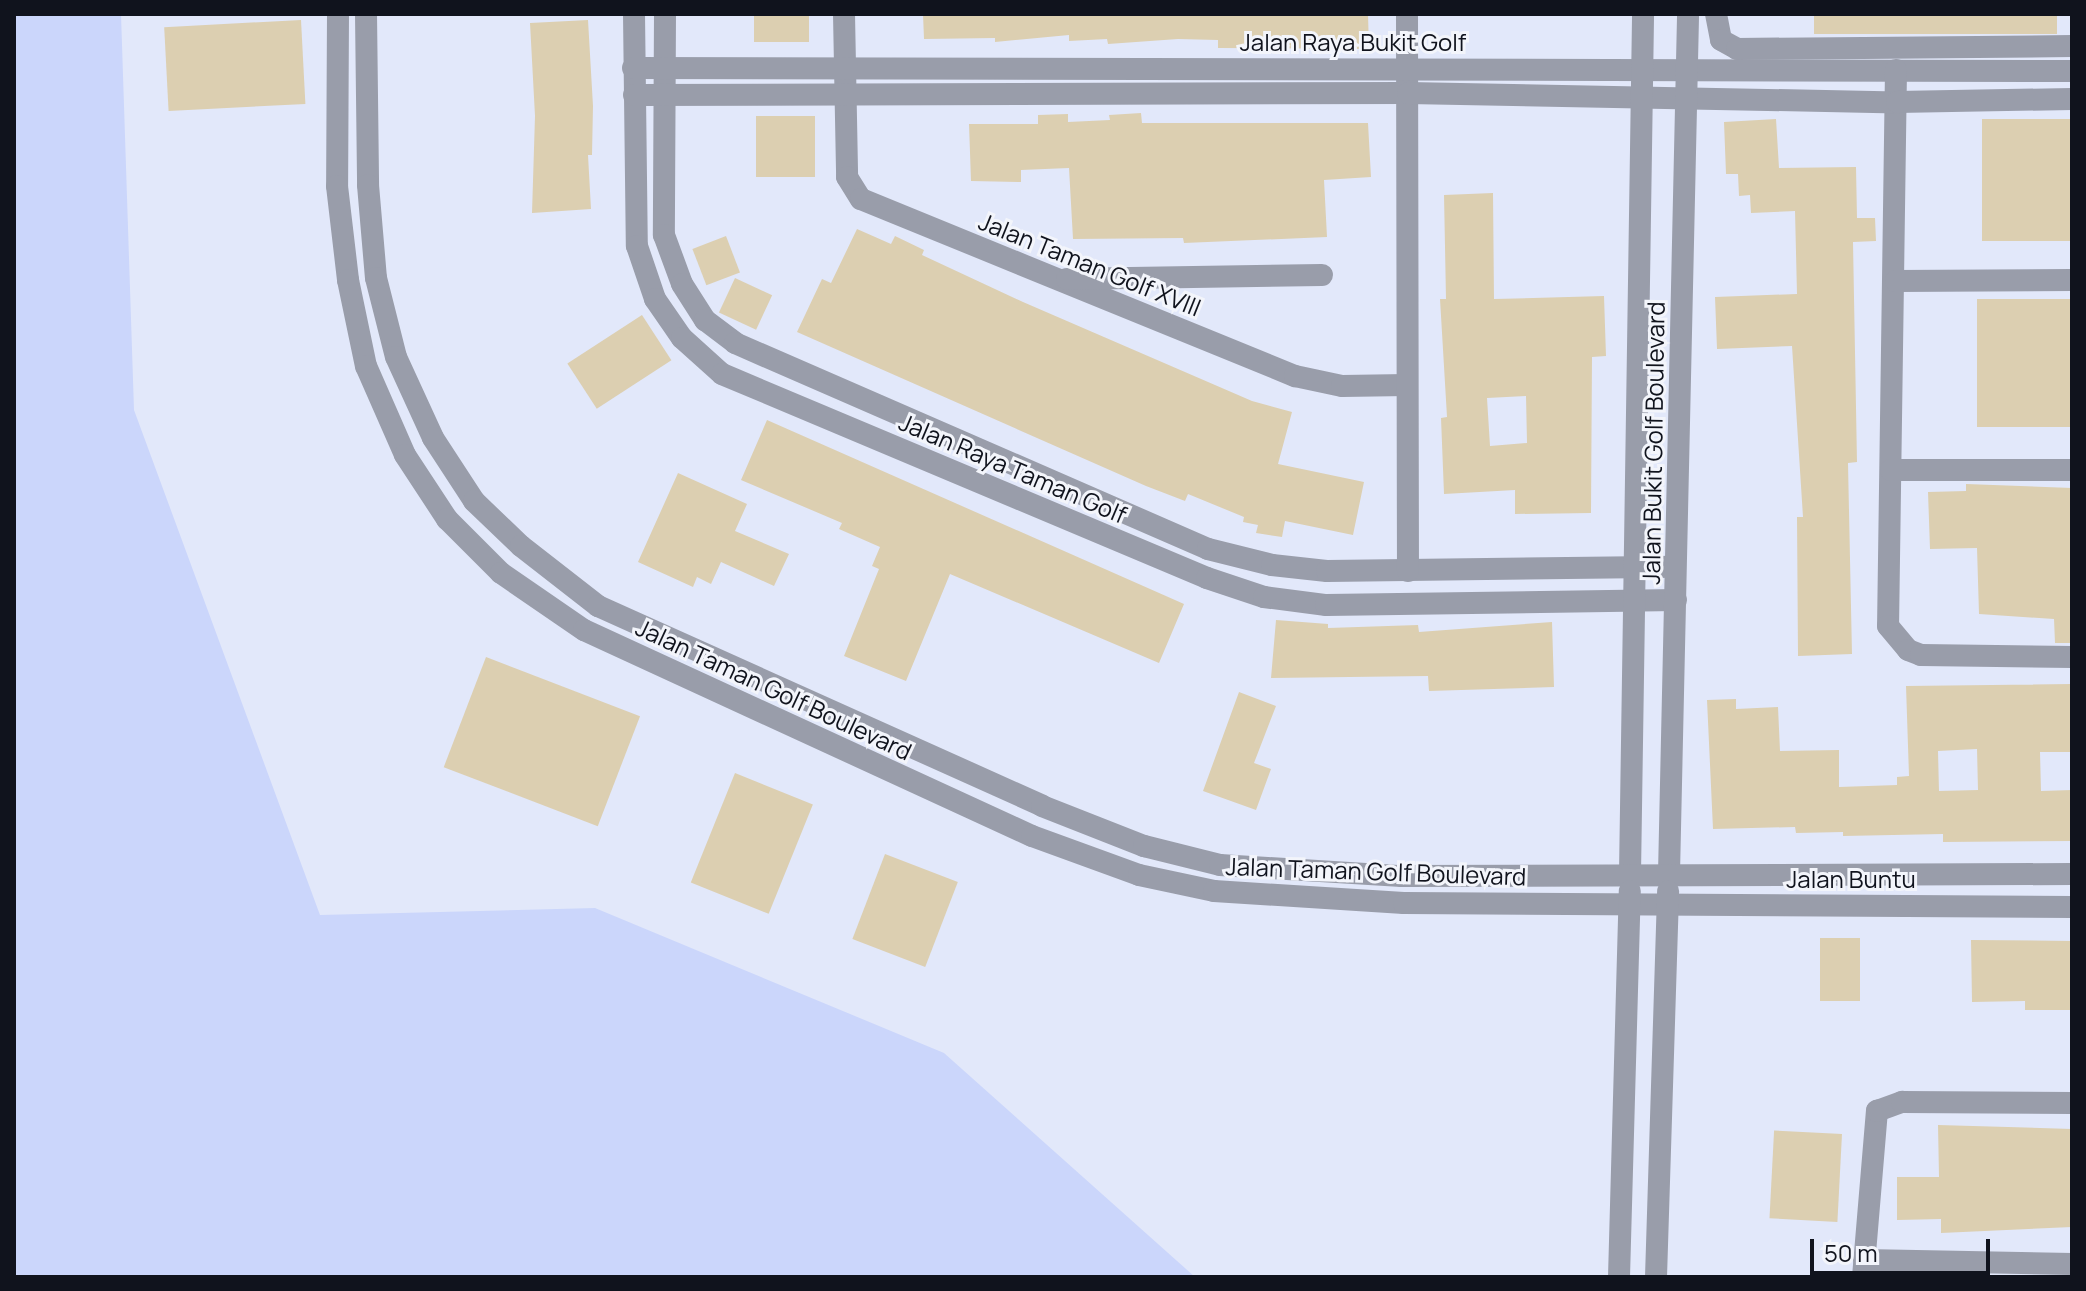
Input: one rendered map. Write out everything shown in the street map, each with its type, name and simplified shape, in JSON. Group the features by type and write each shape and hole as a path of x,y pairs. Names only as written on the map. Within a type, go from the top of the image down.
{"street":[{"name":"Jalan Taman Golf Boulevard","path":"338,14 337,186 348,280 366,366 405,455 447,519 501,573 584,630 1032,836 1139,875 1266,898 1629,904"},
{"name":"Jalan Taman Golf Boulevard","path":"366,14 365,116 376,278 396,357 433,438 474,501 521,546 598,606 1042,806 1144,846 1266,871 1630,874"},
{"name":"Jalan Raya Taman Golf","path":"634,14 637,246 655,299 682,338 722,374 1207,578 1264,597 1326,605 1676,600"},
{"name":"Jalan Raya Taman Golf","path":"665,14 664,235 682,284 705,320 735,343 1208,549 1272,565 1415,571 1675,567"},
{"name":"Jalan Taman Golf XVIII","path":"844,14 847,177 861,199 1295,376 1342,386 1407,385"},
{"path":"1407,14 1407,385 1415,571 1422,604"},
{"name":"Jalan Bukit Golf Boulevard","path":"1619,1277 1630,874 1629,602 1637,567 1643,14"},
{"name":"Jalan Bukit Golf Boulevard","path":"1656,1277 1690,69 1688,14"},
{"path":"1716,14 1721,40 1737,49 2072,46"},
{"name":"Jalan Raya Bukit Golf","path":"633,68 1407,67 2072,71"},
{"path":"1896,70 1896,281 1886,611 1898,640 1921,655 2072,657"},
{"path":"634,95 1408,93 1897,102 2072,99"},
{"path":"338,116 365,116"},
{"path":"1057,279 1322,275"},
{"path":"1896,281 2072,280"},
{"path":"1891,470 2072,470"},
{"path":"1485,569 1485,603"},
{"name":"Jalan Buntu","path":"1630,874 2072,874"},
{"name":"Jalan Buntu","path":"1629,904 2072,907"},
{"path":"2072,1103 1902,1102 1886,1105 1874,1119 1863,1269 2072,1264"}],"shaded area":[{"path":"14,14 121,14 134,410 320,915 595,908 944,1053 1195,1277 14,1277"}],"building":[{"path":"754,14 809,14 809,42 754,42"},
{"path":"923,14 1368,14 1369,49 1218,48 1218,40 1178,39 1108,44 1107,39 1069,41 1069,35 995,42 995,38 924,39"},
{"path":"1814,14 2057,14 2057,34 1814,34"},
{"path":"301,20 305,104 169,111 164,27"},
{"path":"588,20 593,106 592,155 588,155 591,209 532,213 535,116 530,23"},
{"path":"1141,113 1142,123 1368,123 1371,177 1324,180 1327,237 1184,243 1183,238 1073,239 1069,168 1021,170 1021,182 971,181 969,124 1038,124 1038,115 1068,114 1068,122 1110,120 1109,115"},
{"path":"756,116 815,116 815,177 756,177"},
{"path":"1776,119 1779,168 1856,167 1857,218 1875,218 1876,241 1853,242 1857,462 1848,463 1852,654 1798,656 1797,517 1803,517 1792,346 1717,349 1715,297 1797,294 1795,211 1751,213 1750,195 1739,196 1738,174 1726,174 1724,122"},
{"path":"1982,119 2072,119 2072,241 1982,241"},
{"path":"1493,193 1494,299 1604,296 1606,356 1592,357 1591,513 1515,514 1515,490 1444,494 1441,418 1447,417 1440,299 1446,299 1444,195","holes":["1526,396 1527,443 1490,446 1487,398"]},
{"path":"857,229 891,244 895,236 924,250 922,255 1023,302 1252,401 1292,412 1278,464 1364,482 1353,535 1285,521 1282,537 1256,533 1258,525 1243,522 1244,517 1188,494 1185,501 1146,486 797,332 822,279 831,283"},
{"path":"726,236 740,272 706,285 692,249"},
{"path":"735,278 772,295 756,330 719,312"},
{"path":"1977,299 2072,299 2072,427 1977,427"},
{"path":"642,315 671,360 597,409 567,363"},
{"path":"767,420 1184,604 1159,663 950,574 906,681 844,656 879,569 872,566 880,547 839,529 842,523 741,480"},
{"path":"678,473 747,504 735,531 789,554 774,586 721,562 711,584 697,577 693,587 638,562"},
{"path":"1966,484 2072,488 2072,643 2055,643 2054,619 1979,614 1977,548 1930,549 1928,492 1966,491"},
{"path":"1276,620 1328,624 1328,628 1418,625 1419,632 1552,622 1554,687 1429,691 1428,676 1271,678"},
{"path":"486,657 640,716 598,826 444,767"},
{"path":"2072,684 2072,752 2040,752 2041,791 2072,790 2072,841 1943,842 1943,834 1843,836 1843,832 1796,833 1795,827 1713,829 1707,700 1736,699 1736,709 1778,707 1780,751 1839,750 1839,787 1897,785 1897,777 1909,776 1906,686","holes":["1977,749 1978,790 1939,791 1938,751"]},
{"path":"1239,692 1276,706 1254,763 1271,769 1256,810 1203,791"},
{"path":"735,773 813,804 769,914 691,882"},
{"path":"885,854 958,882 925,967 852,939"},
{"path":"1820,938 1860,938 1860,1001 1820,1001"},
{"path":"1971,940 2072,941 2072,1010 2025,1010 2025,1001 1972,1002"},
{"path":"1938,1125 2072,1129 2072,1227 1941,1233 1941,1219 1897,1220 1897,1177 1939,1177"},
{"path":"1774,1130 1842,1134 1837,1222 1769,1218"}]}
